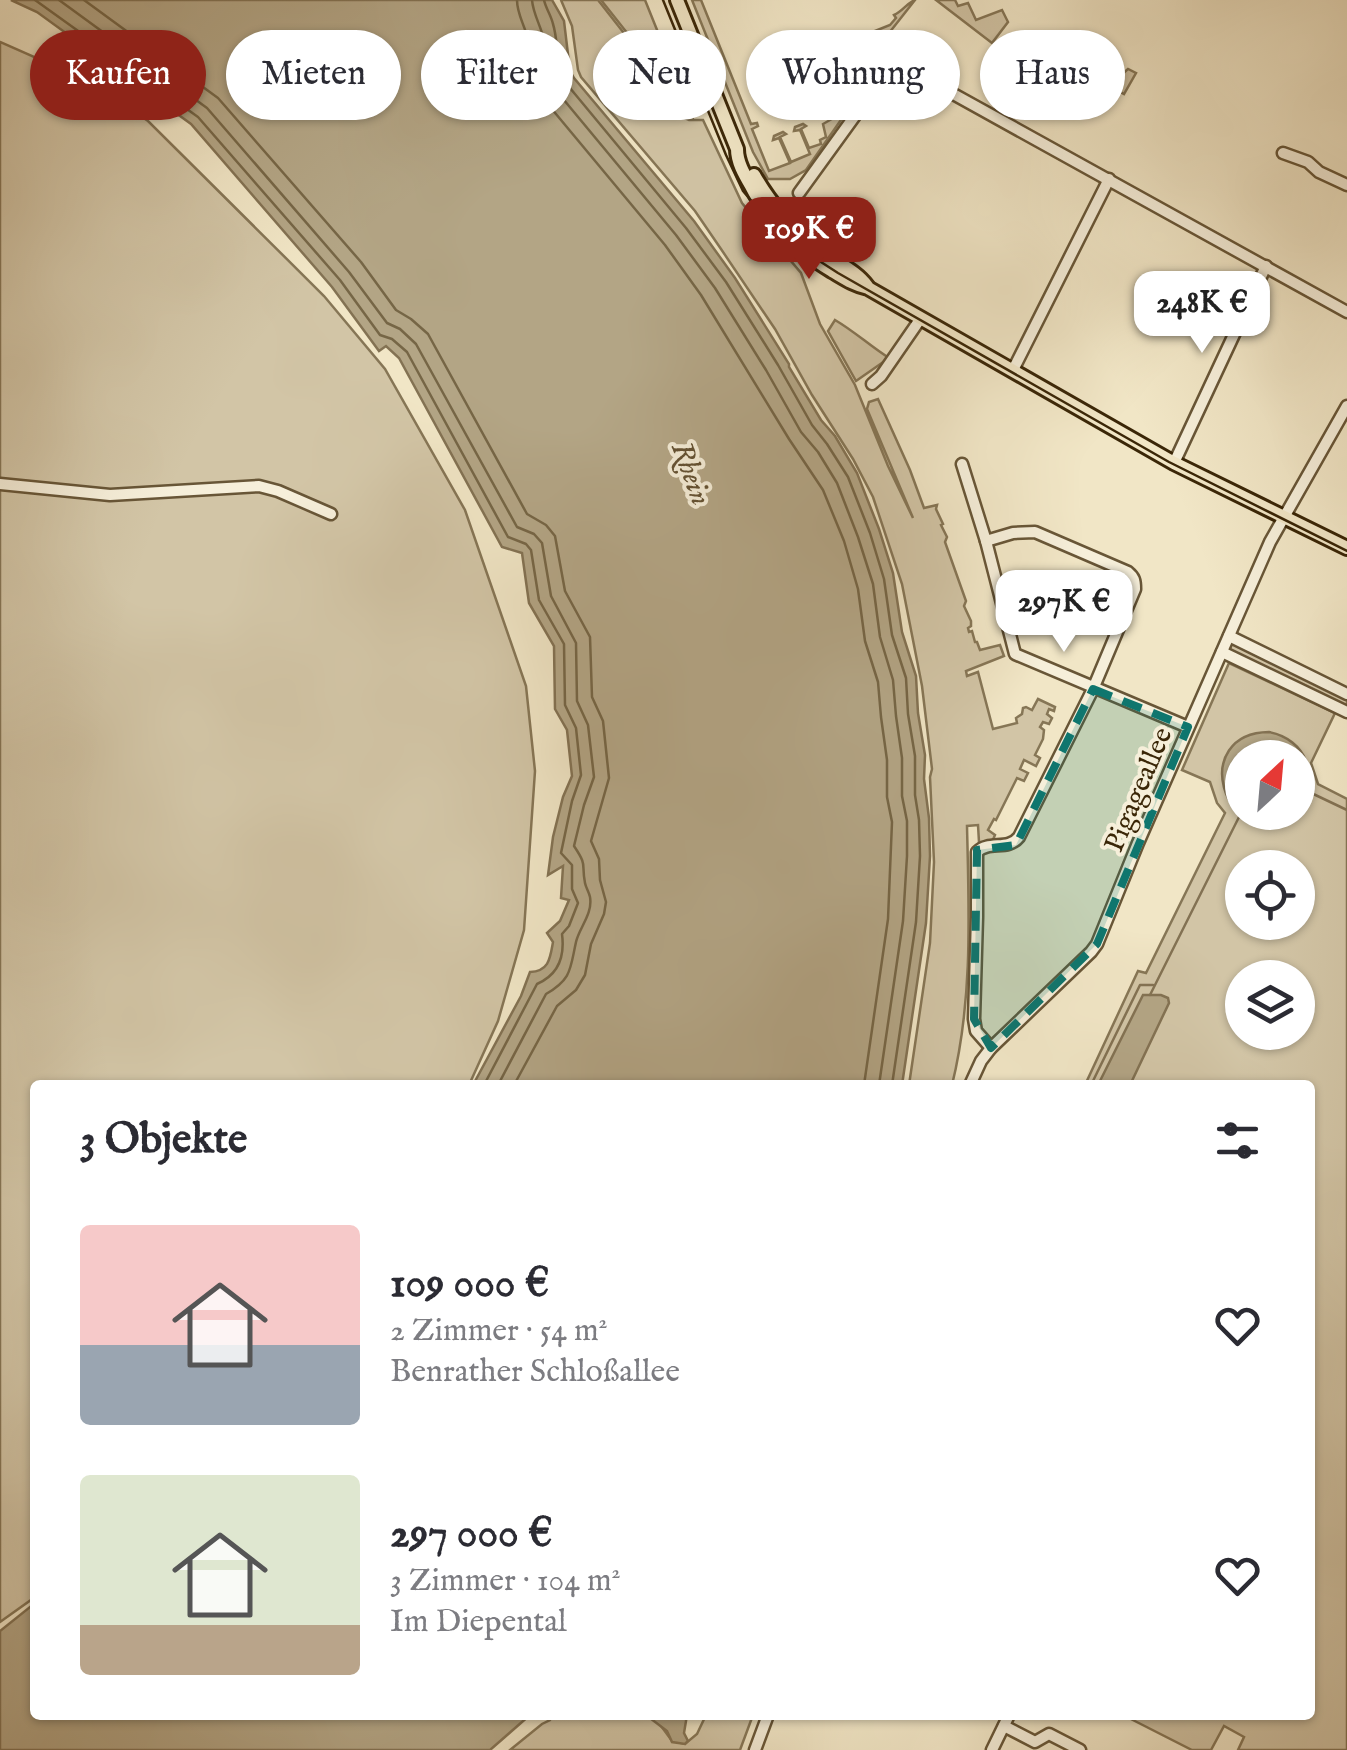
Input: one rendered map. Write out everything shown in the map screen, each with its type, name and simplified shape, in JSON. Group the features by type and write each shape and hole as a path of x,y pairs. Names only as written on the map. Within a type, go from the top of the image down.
{"main road":[{"path":"677,0 737,149 797,248 1174,463 1347,548"}],"street":[{"path":"799,193 875,88 907,73 919,75 1347,312"},
{"path":"1283,153 1308,162 1319,172 1347,185"},
{"path":"1012,370 1109,179"},
{"path":"1174,463 1266,266"},
{"path":"872,384 921,318"},
{"name":"Pigageallee","path":"972,1080 980,1061 1096,944 1283,517 1347,406"},
{"path":"962,464 1014,654 1188,727"},
{"path":"0,484 110,495 258,486 331,514"},
{"path":"986,541 1034,532 1128,572 1134,577 1135,588 1093,688 1020,837 1010,845 979,848 976,857 974,1023 976,1032 992,1048"},
{"path":"1229,636 1347,694"},
{"path":"1222,652 1347,712"},
{"path":"755,1750 766,1720"},
{"path":"992,1750 1006,1720 1035,1742 1049,1734 1080,1750"}],"highlighted area":[{"path":"1093,689 1188,727 1097,944 991,1048 974,1019 977,850 1016,845"}],"shaded area":[{"path":"561,0 598,0 622,30 593,30 593,91 578,70 573,30"},
{"path":"601,0 645,0 657,30 625,30"},
{"path":"692,0 701,0 713,30 704,30"},
{"path":"915,0 891,30 878,30 890,25 894,15"},
{"path":"936,0 955,0 958,6 968,3 976,20 1002,10 1008,22 1002,30 980,30 980,34"},
{"path":"0,42 30,55 30,120 148,121 324,296 385,369 465,510 526,686 535,771 524,930 498,1021 471,1080 30,1080 30,1601 0,1622"},
{"path":"726,62 746,120 757,123 752,129 769,171 790,163 779,138 773,140 774,136 786,134 780,137 791,162 810,154 795,127 806,126 801,129 809,148 821,144 820,140 826,137 823,124 841,120 806,170 790,179 768,179 726,85"},
{"path":"1125,72 1136,73 1125,92"},
{"path":"618,120 703,120 742,203 801,273 820,324 855,385 913,518 867,409 869,402 878,399 924,508 937,505 947,537 945,542 966,601 964,606 971,621 969,632 972,631 980,650 1000,645 1004,656 966,671 967,676 978,672 993,729 1017,723 1023,708 1032,710 1038,699 1055,707 1047,714 1052,718 1049,724 1043,722 1040,727 1044,730 1035,755 1040,758 1036,766 1024,760 1020,769 1028,773 1024,781 1017,778 988,830 995,835 992,842 979,842 978,825 967,826 967,989 953,1080 910,1080 930,943 934,862 932,769 922,686 902,584 873,497 853,459 775,329 695,211"},
{"path":"835,320 889,358 856,381 828,331"},
{"path":"1231,642 1347,696 1347,710 1229,651"},
{"path":"1229,663 1335,713 1315,755 1315,740 1225,740 1225,813 1210,782 1182,770"},
{"path":"1315,775 1318,784 1347,799 1347,1750 1238,1750 1244,1737 1224,1726 1211,1750 1192,1750 1133,1720 1315,1720 1315,1080 1087,1080 1138,971 1146,973 1225,813 1225,830 1315,830"},
{"path":"550,1720 657,1720 672,1741 685,1744 697,1734 704,1720 751,1720 740,1750 510,1750"}],"water":[{"name":"Rhein","path":"11,0 552,0 565,30 421,30 421,120 573,120 573,76 593,101 593,120 609,120 694,221 735,278 857,473 893,573 902,632 916,676 925,755 930,856 926,923 903,1080 476,1080 530,972 548,963 553,942 547,933 560,921 569,900 561,898 563,866 548,875 553,837 572,776 567,730 555,709 554,646 529,603 522,553 502,547 399,358 386,346 379,351 332,287 186,120 206,120 206,30 62,30"},
{"path":"1269,732 1289,740 1241,740"},
{"path":"1143,995 1168,998 1132,1080 1100,1080"},
{"path":"30,1607 30,1720 524,1720 490,1750 0,1750 0,1631"},
{"path":"653,1720 686,1720 684,1733 688,1741 672,1742 667,1731"}],"waterway":[{"path":"1315,795 1347,810"},
{"path":"1150,995 1232,830"},
{"path":"1093,1080 1140,985 1153,985"}],"tram line":[{"path":"663,0 743,191 775,229 838,273 1169,462 1347,551"}]}
